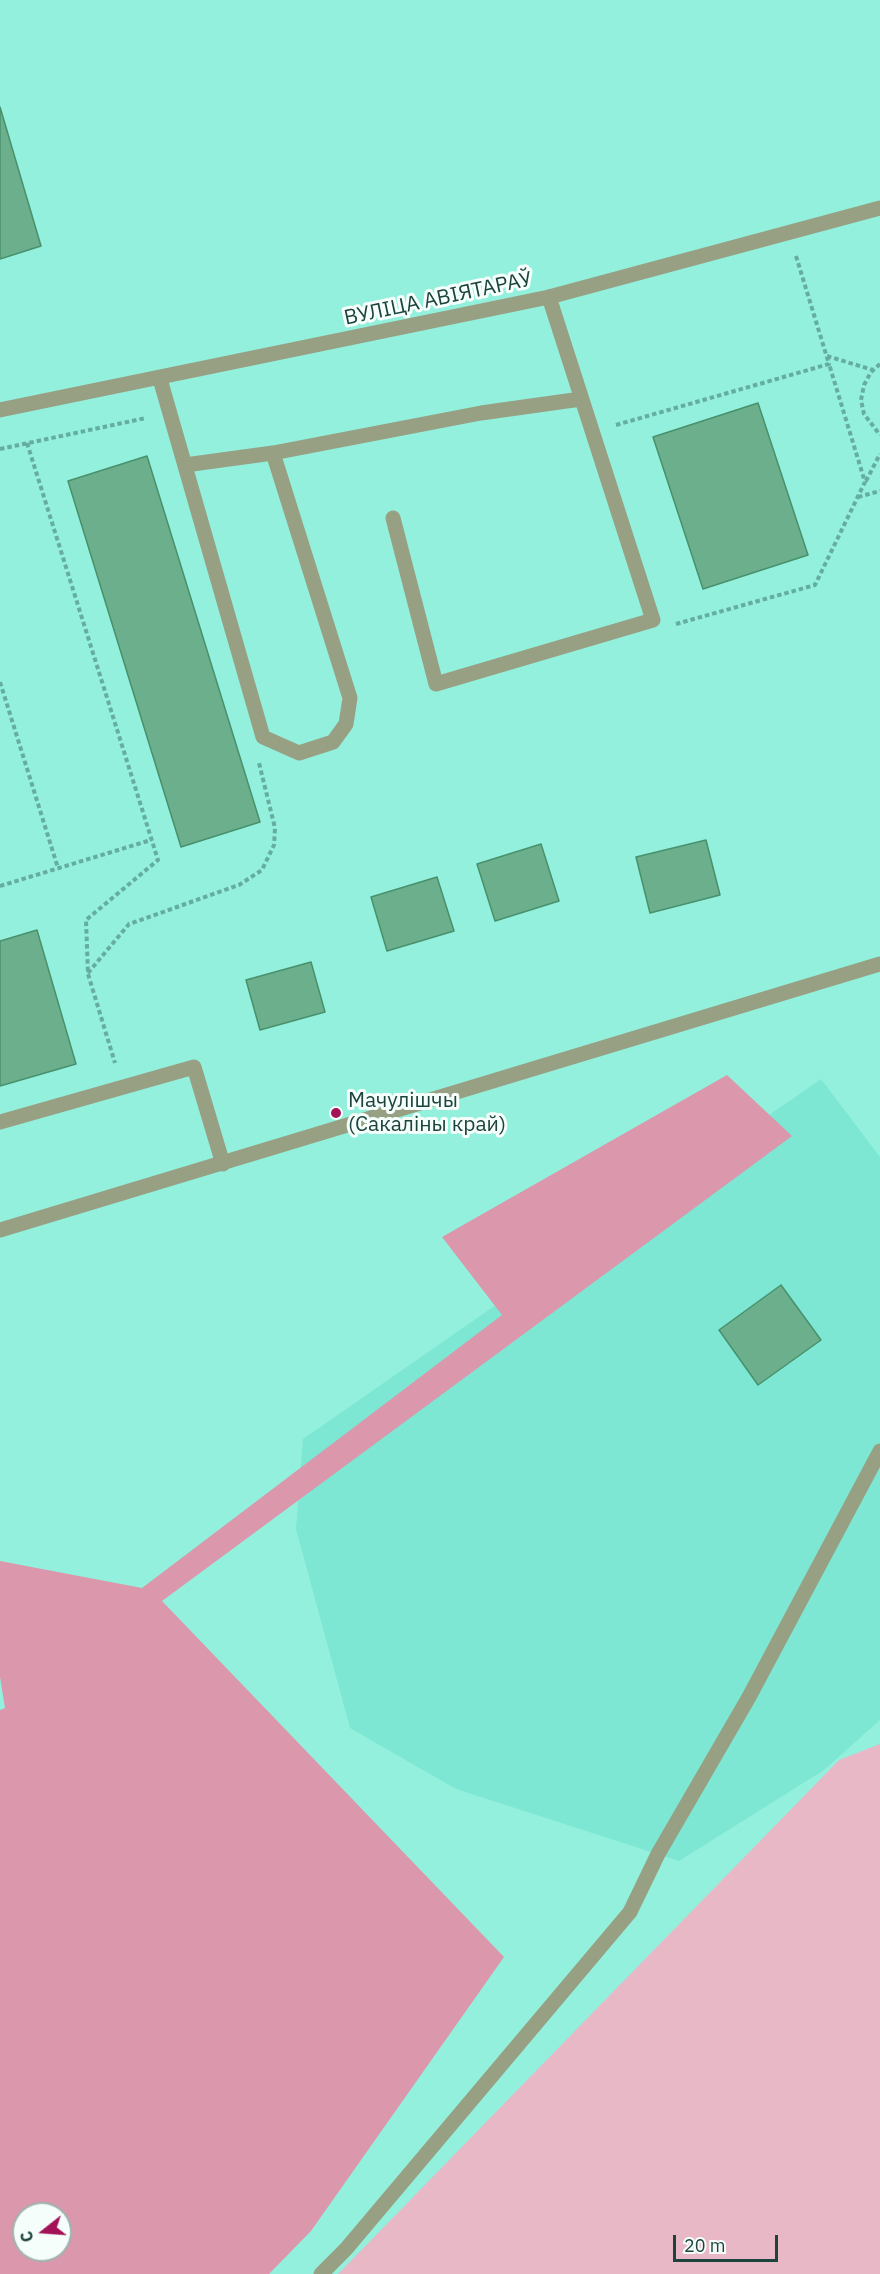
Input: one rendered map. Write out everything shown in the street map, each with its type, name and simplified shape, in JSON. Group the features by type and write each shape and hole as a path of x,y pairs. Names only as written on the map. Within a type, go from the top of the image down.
{"street":[{"name":"ВУЛІЦА АВІЯТАРАЎ","path":"0,411 549,297 880,208"},
{"path":"393,518 436,684 653,620 549,297"},
{"path":"160,379 263,737 299,753 333,742 346,724 350,698 273,453"},
{"path":"185,465 273,453 481,413 581,399"},
{"path":"0,1230 880,964"},
{"path":"0,1122 194,1067 223,1164"},
{"path":"321,2274 346,2249 630,1912 658,1854 749,1697 880,1451"}],"path":[{"path":"789,233 865,482"},
{"path":"827,356 873,370"},
{"path":"592,432 829,364"},
{"path":"880,364 873,370 864,386 861,400 864,414 871,427 880,435"},
{"path":"0,449 170,413"},
{"path":"27,443 158,860 86,920 88,974 115,1062 112,1070"},
{"path":"673,614 677,625 815,585 880,454"},
{"path":"858,497 880,491"},
{"path":"0,682 58,868"},
{"path":"88,974 129,924 239,885 262,870 274,845 275,828 258,758"},
{"path":"0,886 152,840"}],"shaded area":[{"path":"727,1075 792,1136 162,1601 504,1957 311,2231 269,2274 0,2274 0,1710 5,1708 0,1677 0,1561 142,1588 502,1315 442,1237"},
{"path":"821,1079 880,1157 880,1720 824,1770 679,1861 456,1789 350,1728 296,1529 303,1439"},
{"path":"880,1744 880,2274 338,2274 839,1760"}],"building":[{"path":"0,107 41,246 0,259"},
{"path":"758,403 808,555 703,589 653,437"},
{"path":"147,456 260,822 181,847 68,481"},
{"path":"706,840 720,895 650,913 636,857"},
{"path":"541,844 559,901 495,921 477,864"},
{"path":"437,877 454,931 387,951 371,897"},
{"path":"37,930 76,1064 0,1086 0,941"},
{"path":"311,962 325,1012 260,1030 246,980"},
{"path":"781,1285 821,1340 758,1385 719,1330"}],"place":[{"name":"Мачулішчы (Сакаліны край)","path":"336,1113"}]}
